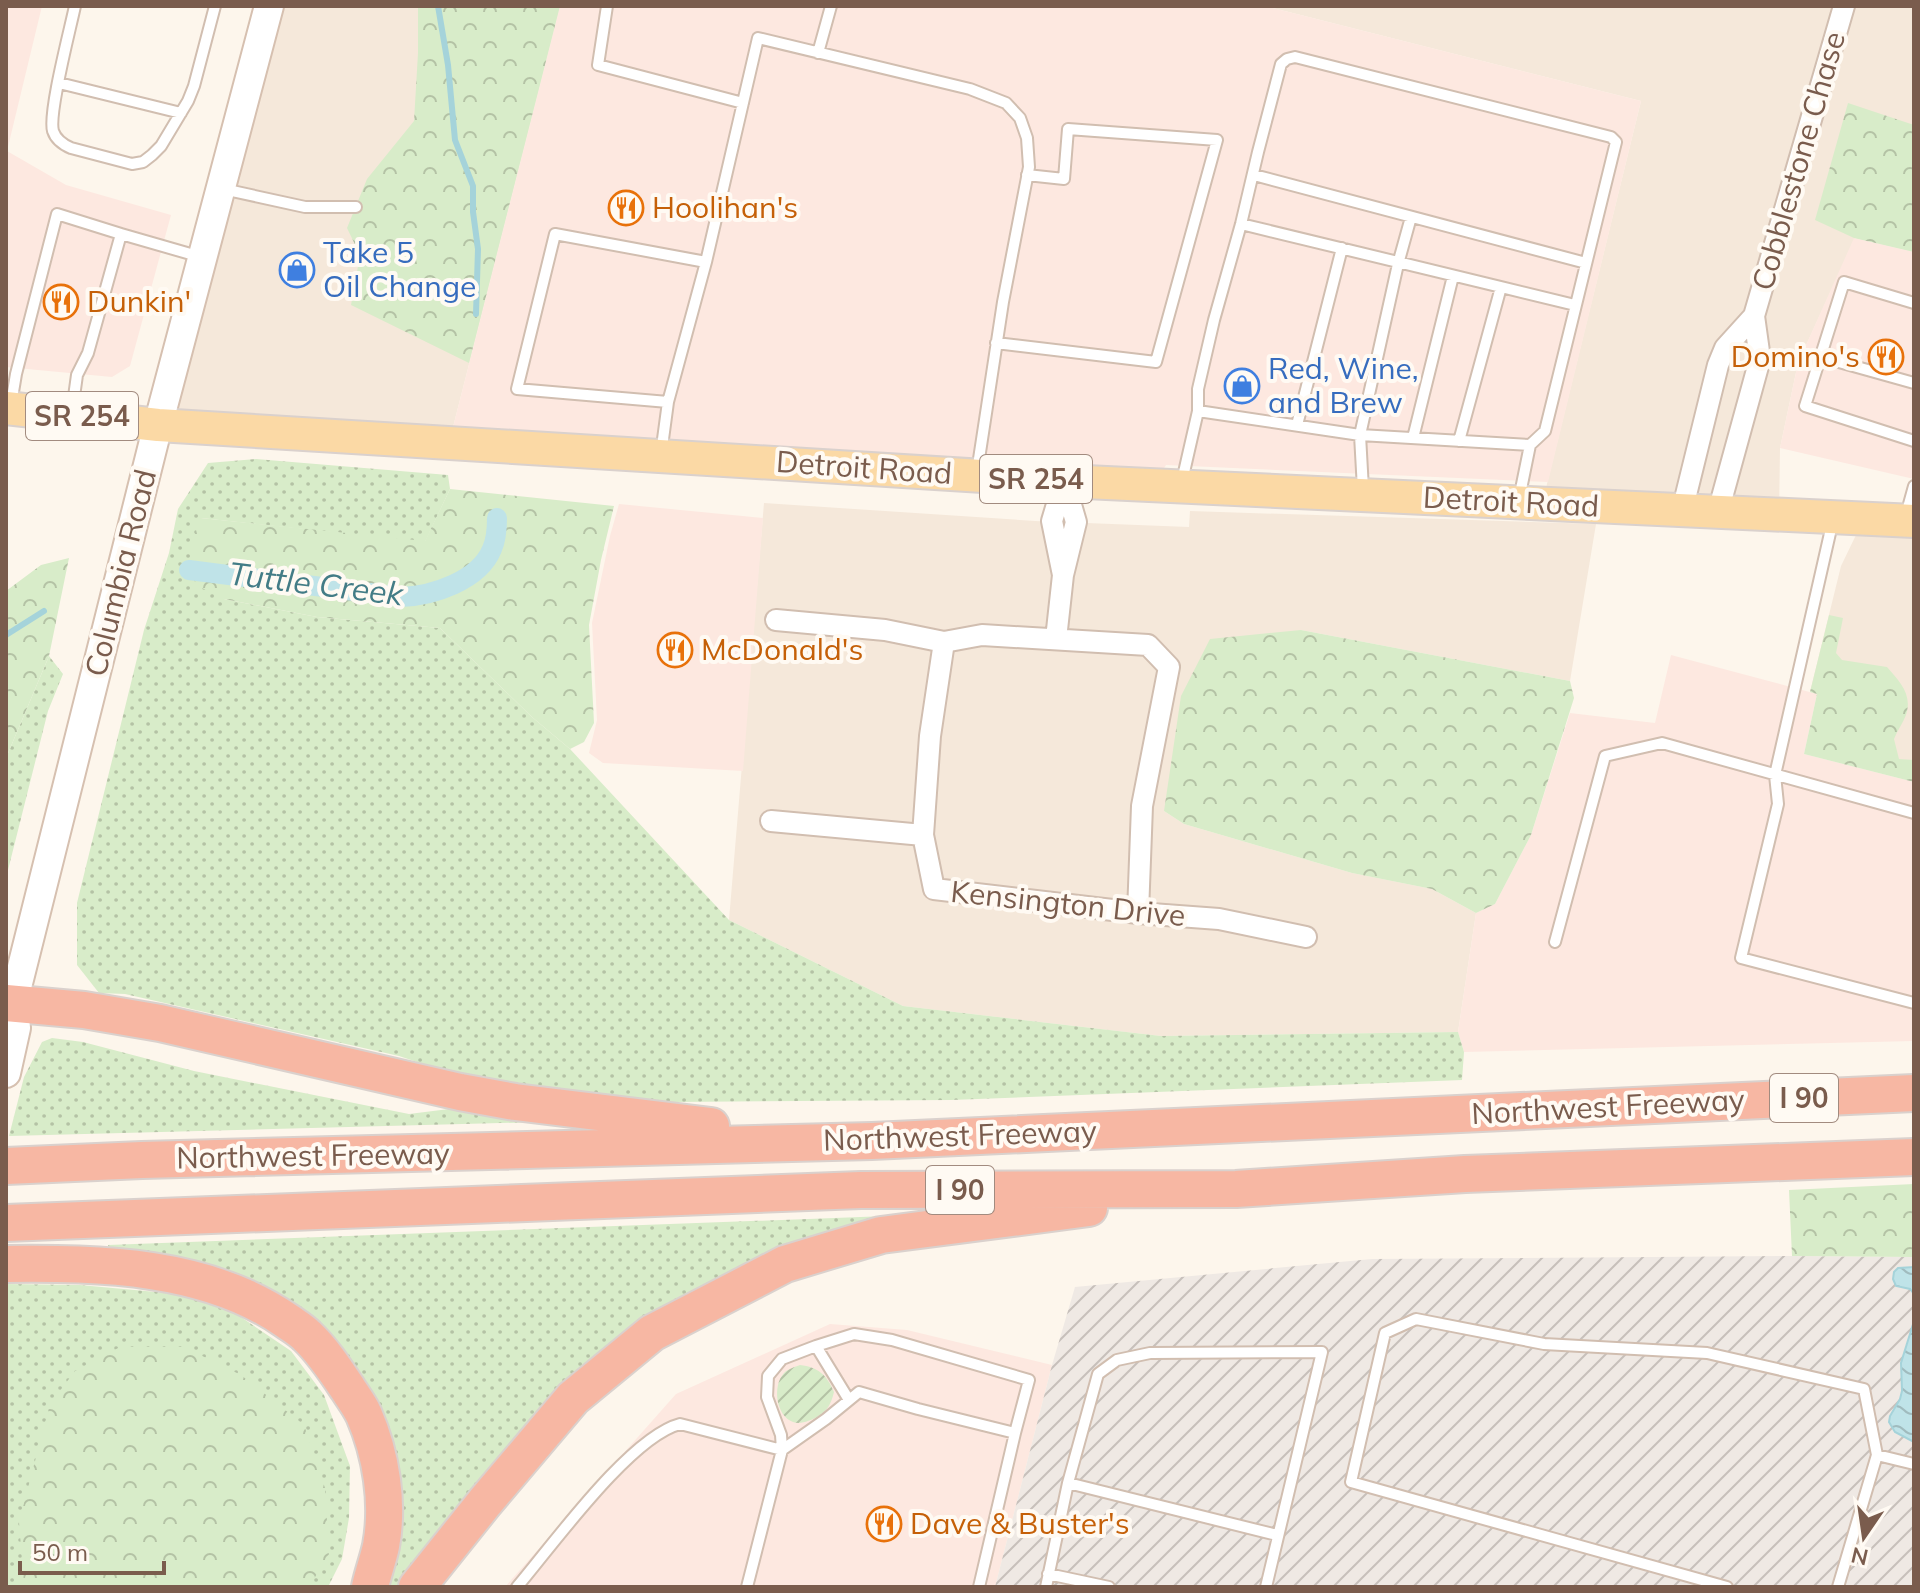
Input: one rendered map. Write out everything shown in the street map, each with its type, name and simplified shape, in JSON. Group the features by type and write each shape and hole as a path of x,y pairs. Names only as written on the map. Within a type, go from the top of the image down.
{"highway":[{"path":"8,1006 84,1010 160,1023 515,1102 677,1123 872,1141"},
{"name":"Northwest Freeway","path":"6,1166 872,1141 1914,1093"},
{"name":"Northwest Freeway","path":"6,1223 861,1190 1236,1189 1465,1174 1914,1157"},
{"path":"417,1587 573,1398 652,1333 785,1264 881,1235 1236,1189"},
{"path":"6,1264 108,1266 163,1273 217,1286 267,1307 306,1335 332,1365 363,1412 377,1451 384,1498 381,1545 370,1587"}],"main road":[{"name":"Columbia Road","path":"6,1073 16,1028 8,1006 269,6"},
{"name":"Detroit Road","path":"8,408 158,425 1064,481 1909,521"}],"street":[{"name":"Cobblestone Chase","path":"1718,512 1760,359 1754,316 1844,6"},
{"name":"Cobblestone Chase","path":"1682,511 1718,365 1725,348 1754,316"},
{"path":"1056,639 1063,575 1076,522 1064,481"},
{"path":"776,620 885,630 944,642 982,635 1148,645 1169,667 1142,806 1138,913"},
{"name":"Kensington Drive","path":"944,642 930,736 923,835 934,889 1138,913 1219,919 1306,937"},
{"path":"771,821 923,835"}],"lane":[{"path":"75,6 53,110 52,129 62,144 71,148 132,164 143,162 161,146 181,113 194,86 215,6"},
{"path":"607,6 598,65 743,103"},
{"path":"818,53 831,6"},
{"path":"661,456 668,402 706,262 758,38 970,89 1006,103 1020,118 1027,138 1029,167 996,343 977,475"},
{"path":"1180,487 1198,411 1198,389 1211,334 1281,64 1295,57 1611,137 1616,142 1545,431 1530,445 1518,503"},
{"path":"59,83 181,113"},
{"path":"996,343 1156,362 1217,140 1068,129 1064,179 1027,175"},
{"path":"1254,175 1586,263"},
{"path":"221,189 305,207 356,207"},
{"path":"8,408 57,214 203,258"},
{"path":"1363,495 1360,435 1411,217"},
{"path":"1241,224 1575,305"},
{"path":"72,415 77,375 88,353 121,234"},
{"path":"668,402 517,389 555,234 706,262"},
{"path":"1297,425 1342,248"},
{"path":"1413,438 1453,276"},
{"path":"1914,303 1844,282 1805,406 1914,441"},
{"path":"1459,441 1501,287"},
{"path":"1821,357 1914,383"},
{"path":"1198,411 1360,435 1530,445"},
{"path":"1909,521 1914,486"},
{"path":"1833,518 1775,775 1778,804 1741,958 1914,1003"},
{"path":"1555,942 1605,756 1662,743 1914,813"},
{"path":"1727,1587 1351,1482 1385,1333 1416,1319 1544,1344 1707,1353 1864,1389 1877,1455 1838,1587"},
{"path":"747,1587 782,1450 781,1435 767,1397 768,1376 782,1359 854,1334 892,1340 1029,1380 979,1587"},
{"path":"816,1346 849,1400"},
{"path":"1046,1587 1068,1483 1098,1374 1117,1360 1150,1353 1322,1352 1266,1587"},
{"path":"517,1587 617,1469 669,1426 680,1424 782,1450 859,1392 1015,1433"},
{"path":"1877,1455 1914,1464"},
{"path":"1068,1483 1277,1535"},
{"path":"1048,1574 1109,1587"}],"shaded area":[{"path":"6,6 42,6 7,151 66,185 171,215 130,366 112,377 6,367"},
{"path":"269,6 560,6 449,443 158,425"},
{"path":"560,6 1265,6 1641,101 1548,482 1166,465 1153,485 449,443"},
{"path":"1265,6 1914,6 1914,252 1855,238 1798,363 1780,448 1779,515 1545,492 1641,101"},
{"path":"1854,238 1914,252 1914,479 1780,448 1798,363"},
{"path":"764,503 1035,521 1189,527 1190,511 1596,524 1570,681 1301,630 1164,811 1184,824 1352,873 1432,889 1476,913 1458,1032 1161,1036 903,1006 729,920"},
{"path":"619,504 763,518 743,771 603,763 589,753 597,720 592,623"},
{"path":"1856,535 1914,537 1914,782 1816,694 1810,692 1841,566"},
{"path":"1671,655 1817,694 1804,754 1914,782 1914,1041 1464,1052 1458,1032 1476,913 1495,904 1531,835 1570,713 1655,723"},
{"path":"1914,1257 1914,1587 995,1587 1075,1287 1372,1259"},
{"path":"830,1324 907,1330 1052,1365 995,1587 505,1587 676,1394"}],"green space":[{"path":"418,6 560,6 469,363 351,305 360,255 347,228 367,179 414,121"},
{"path":"1848,103 1914,125 1914,252 1854,238 1815,220"},
{"path":"256,459 448,475 450,489 425,542 201,518 224,599 317,617 440,628 532,717 570,749 729,920 903,1006 1161,1036 1458,1032 1464,1052 1462,1080 951,1100 672,1102 458,1079 399,1056 125,994 99,993 77,965 77,903 144,630 169,553 178,509 208,463"},
{"path":"450,489 614,506 589,625 594,723 584,742 570,749 532,717 440,628 317,617 224,599 196,585 189,549 201,518 425,541"},
{"path":"69,558 49,656 6,758 6,591 41,565"},
{"path":"1829,615 1843,618 1836,653 1842,660 1887,667 1904,688 1908,707 1894,739 1899,759 1914,760 1914,782 1804,754 1817,694 1810,692"},
{"path":"1301,630 1570,681 1574,698 1531,835 1495,904 1476,913 1432,889 1352,873 1184,824 1164,811 1181,696 1210,639"},
{"path":"49,656 63,674 48,711 6,878 6,758"},
{"path":"52,1038 83,1042 194,1071 409,1114 457,1108 542,1122 9,1136 24,1077 42,1042"},
{"path":"1914,1184 1914,1257 1792,1256 1789,1190"},
{"path":"913,1215 711,1289 402,1587 377,1587 386,1555 343,1359 109,1254 108,1245"},
{"path":"6,1284 80,1285 178,1294 235,1313 291,1351 324,1395 350,1466 349,1518 342,1559 328,1587 6,1587"},
{"path":"120,1347 184,1347 241,1375 304,1425 325,1488 329,1554 309,1587 26,1587 19,1522 50,1404 75,1371"},
{"path":"800,1365 821,1373 834,1392 824,1412 799,1423 783,1414 777,1393 784,1373"}],"water":[{"path":"1914,1267 1914,1294 1910,1289 1896,1286 1893,1279 1898,1268"},
{"path":"1914,1321 1914,1442 1895,1432 1889,1422 1902,1391 1901,1363"}],"waterway":[{"name":"Tuttle Creek","path":"438,6 448,65 455,140 473,186 478,249 476,314"},
{"name":"Tuttle Creek","path":"189,570 401,597 426,594 453,585 477,570 492,549 497,518"},
{"name":"Tuttle Creek","path":"6,635 44,611"}],"place":[{"name":"Hoolihan's","path":"626,208"},
{"name":"Take 5 Oil Change","path":"297,270"},
{"name":"Dunkin'","path":"61,302"},
{"name":"Domino's","path":"1886,357"},
{"name":"Red, Wine, and Brew","path":"1242,386"},
{"name":"McDonald's","path":"675,650"},
{"name":"Dave & Buster's","path":"884,1524"}]}
